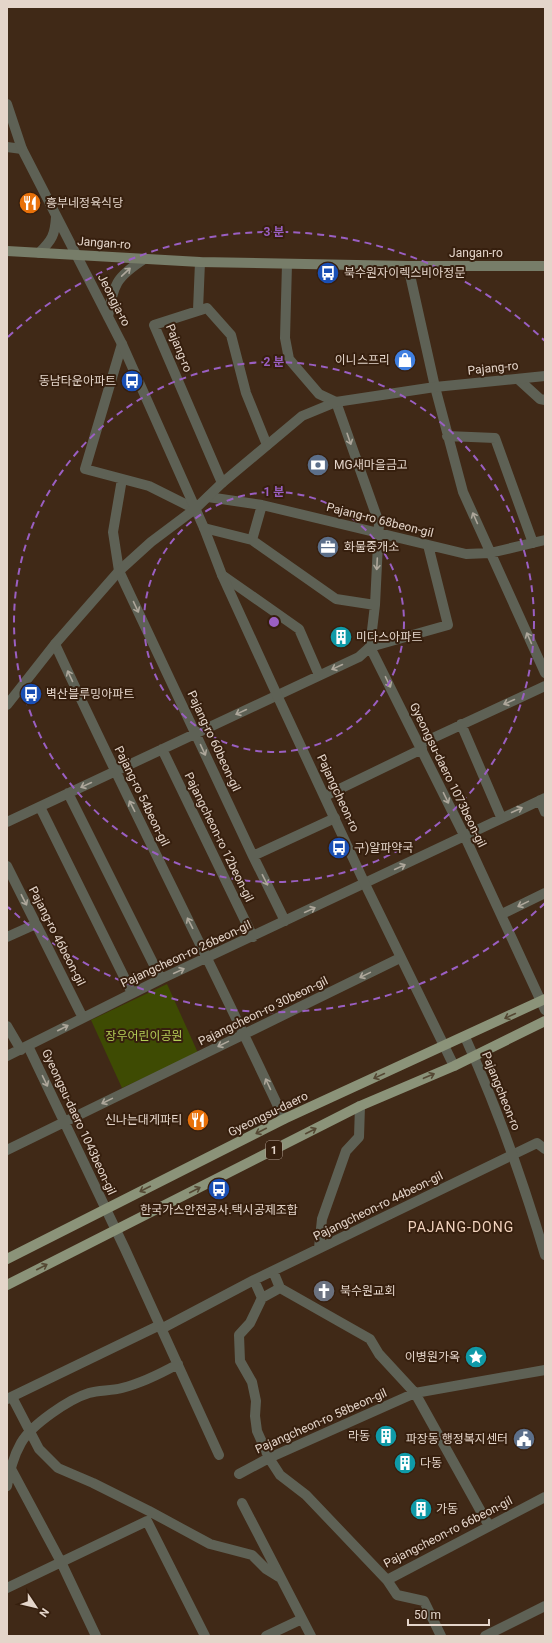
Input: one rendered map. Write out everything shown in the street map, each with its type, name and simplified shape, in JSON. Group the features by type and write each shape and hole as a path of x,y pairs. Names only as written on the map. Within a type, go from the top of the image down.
{"main road":[{"name":"Jangan-ro","path":"7,251 200,262 408,266 545,266"},
{"name":"Gyeongsu-daero","path":"7,1259 284,1119 465,1036 544,1004"},
{"name":"1","path":"7,1285 360,1106 454,1066 545,1021"}],"street":[{"name":"Jeongja-ro","path":"7,104 22,149 122,344 195,509"},
{"path":"7,148 22,149"},
{"path":"39,252 48,244 55,232 56,215"},
{"path":"108,317 113,289 124,273 144,259"},
{"path":"200,262 198,310 207,308 231,335 246,393 267,445"},
{"path":"287,264 285,338 289,359 319,394 336,402 379,523 375,606 370,647"},
{"path":"408,266 435,387 463,492 545,673"},
{"name":"Pajang-ro","path":"198,310 154,325 222,482"},
{"path":"122,344 85,469 149,486 195,509"},
{"name":"Pajang-ro","path":"7,705 55,644 119,571 151,542 195,509 222,482 302,416 336,402 435,387 545,376"},
{"path":"518,379 540,399 545,400"},
{"path":"447,436 495,438 533,543"},
{"name":"Pajang-ro 60beon-gil","path":"122,479 114,532 119,571 285,921"},
{"name":"Pajang-ro 68beon-gil","path":"208,497 262,505 466,554 490,554 545,540"},
{"path":"252,540 262,505"},
{"name":"Pajangcheon-ro","path":"195,509 222,575 277,695 400,958 454,1066"},
{"path":"204,528 252,540 336,600 375,606"},
{"path":"7,822 359,657 370,647 448,625 428,545"},
{"path":"222,575 299,629 319,675"},
{"name":"Pajang-ro 54beon-gil","path":"55,644 114,771 208,958 284,1119"},
{"name":"Gyeongsu-daero 1073beon-gil","path":"370,647 421,746 544,1004"},
{"path":"325,796 461,724 545,686"},
{"path":"461,724 501,817"},
{"name":"Pajangcheon-ro 12beon-gil","path":"162,749 253,937"},
{"path":"68,793 161,979"},
{"path":"542,799 545,812"},
{"name":"Pajangcheon-ro 26beon-gil","path":"7,1056 161,979 465,837 501,817 542,799"},
{"path":"40,807 132,993"},
{"path":"253,856 335,818"},
{"name":"Pajang-ro 46beon-gil","path":"7,866 83,1018"},
{"path":"502,914 545,893"},
{"path":"7,937 36,924"},
{"name":"Pajangcheon-ro 30beon-gil","path":"7,1150 400,958"},
{"path":"7,1026 24,1048"},
{"name":"Pajangcheon-ro","path":"465,1036 483,1075 513,1155 545,1255"},
{"name":"Gyeongsu-daero 1043beon-gil","path":"24,1048 65,1122 161,1327 218,1455"},
{"path":"319,1248 322,1219 346,1151 360,1137 360,1106"},
{"path":"513,1155 537,1143 545,1149"},
{"name":"Pajangcheon-ro 44beon-gil","path":"280,1577 266,1569 252,1555 210,1544 94,1483 58,1468 39,1449 31,1431 9,1398 161,1327 319,1248 513,1155"},
{"path":"273,1271 280,1288 370,1339 379,1354 415,1393 489,1526"},
{"path":"254,1280 262,1298"},
{"path":"269,1458 257,1431 255,1416 256,1401 252,1382 240,1361 239,1335 250,1324 262,1298 280,1288"},
{"path":"7,1486 9,1463 22,1442 31,1431 64,1406 88,1394 122,1388 153,1377 178,1364"},
{"name":"Pajangcheon-ro 58beon-gil","path":"239,1474 269,1458 415,1393 545,1370"},
{"name":"Pajangcheon-ro 66beon-gil","path":"269,1458 280,1475 306,1495 387,1580 545,1497"},
{"path":"9,1463 96,1636"},
{"path":"242,1503 311,1636"},
{"path":"7,1588 147,1520 205,1636"},
{"path":"387,1580 397,1595 424,1601 441,1636"},
{"path":"485,1636 545,1606"},
{"path":"266,1636 302,1619"}],"green space":[{"name":"장우어린이공원","path":"167,984 198,1053 122,1088 91,1020"}],"place":[{"name":"흥부네정육식당","path":"30,203"},
{"name":"북수원자이렉스비아정문","path":"328,273"},
{"name":"이니스프리","path":"405,360"},
{"name":"동남타운아파트","path":"132,381"},
{"name":"MG새마을금고","path":"318,465"},
{"name":"화물중개소","path":"328,547"},
{"name":"미다스아파트","path":"341,637"},
{"name":"벽산블루밍아파트","path":"31,694"},
{"name":"구)알파약국","path":"339,848"},
{"name":"신나는대게파티","path":"198,1120"},
{"name":"한국가스안전공사.택시공제조합","path":"219,1189"},
{"name":"북수원교회","path":"324,1291"},
{"name":"이병원가옥","path":"476,1357"},
{"name":"라동","path":"386,1436"},
{"name":"파장동 행정복지센터","path":"524,1439"},
{"name":"다동","path":"405,1463"},
{"name":"가동","path":"421,1509"}],"district":[{"name":"PAJANG-DONG","path":"461,1227"}]}
